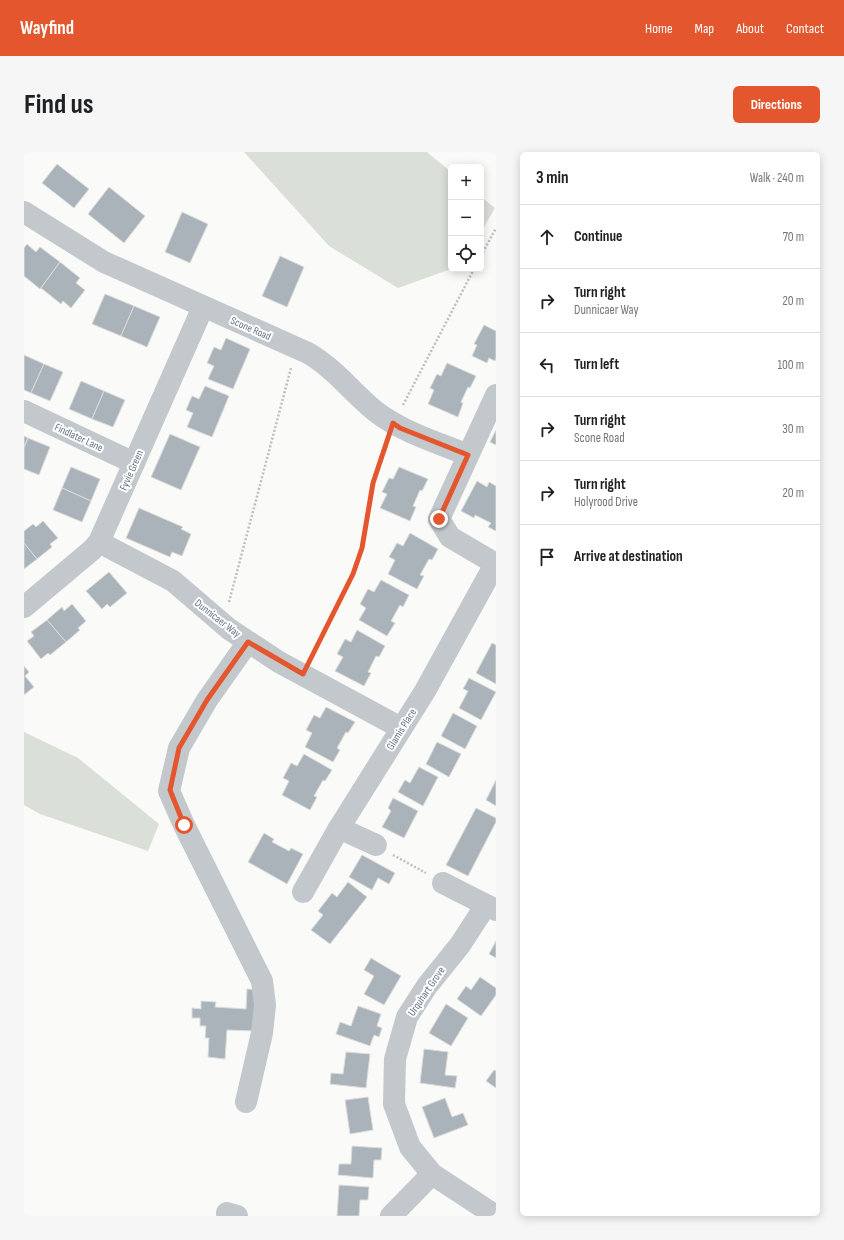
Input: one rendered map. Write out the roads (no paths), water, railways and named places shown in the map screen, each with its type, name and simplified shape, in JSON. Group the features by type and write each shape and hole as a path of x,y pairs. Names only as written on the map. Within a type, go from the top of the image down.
{"street":[{"name":"Scone Road","path":"24,212 104,262 321,360 375,411 400,428 468,455"},
{"name":"Fyvie Green","path":"24,607 92,550 99,542 203,307"},
{"path":"496,395 439,519 450,537 496,564"},
{"name":"Findlater Lane","path":"24,411 134,463"},
{"name":"Dunnicaer Way","path":"99,542 174,581 241,637 303,674 401,728"},
{"name":"Glamis Place","path":"303,892 339,828 425,691 496,564"},
{"path":"241,637 179,748 170,790 184,825 262,981 265,1005 262,1033 246,1102"},
{"path":"339,828 376,845"},
{"path":"444,883 491,908"},
{"name":"Urquhart Grove","path":"491,908 427,986 407,1017 395,1059 394,1104 410,1147 432,1174 496,1214"},
{"path":"391,1216 432,1174"}]}
